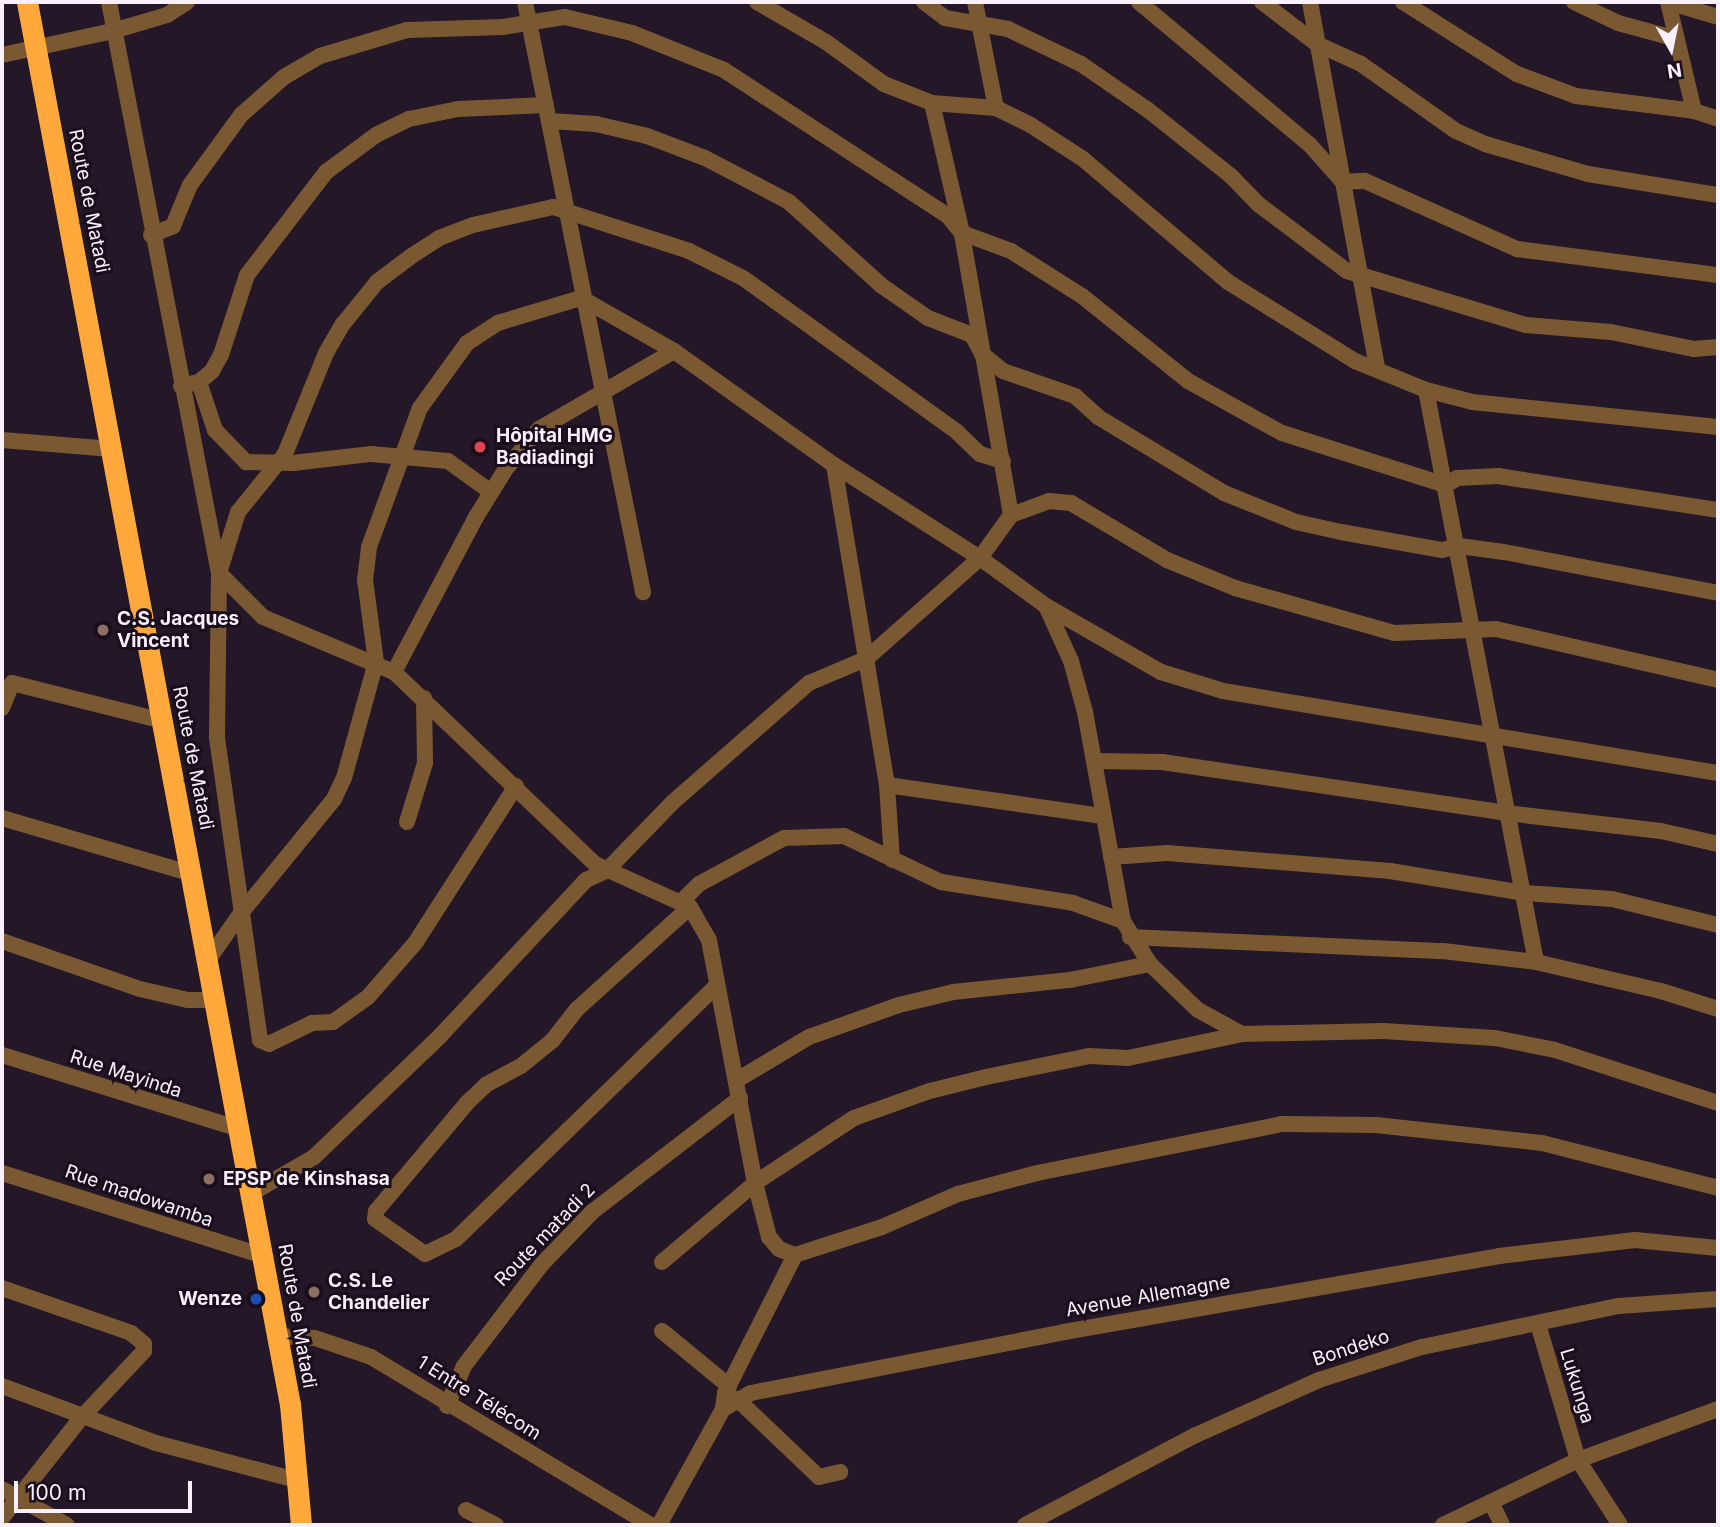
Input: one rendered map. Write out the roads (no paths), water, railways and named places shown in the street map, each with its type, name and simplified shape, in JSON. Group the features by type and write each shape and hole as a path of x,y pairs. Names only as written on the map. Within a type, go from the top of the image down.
{"highway":[{"name":"Route de Matadi","path":"27,2 252,1193 300,1481 301,1525"}],"street":[{"path":"108,2 151,235 219,573 217,737 238,859 241,913 260,1040 269,1044 312,1023 341,1018 368,997 416,942 516,786"},
{"path":"5,50 113,31 167,15 187,2"},
{"path":"525,2 548,113 563,209 600,393 620,461 643,592"},
{"path":"757,2 826,42 884,85 932,103 996,108 1083,159 1228,282 1321,341 1426,390 1472,402 1718,427"},
{"path":"924,2 945,18 1008,29 1081,64 1148,110 1231,176 1258,204 1347,271 1358,271 1526,325 1611,332 1694,349 1718,347"},
{"path":"975,2 996,108"},
{"path":"1139,2 1310,145 1343,182"},
{"path":"1262,2 1317,44 1361,64 1456,131 1485,144 1588,174 1718,195"},
{"path":"1310,2 1377,367"},
{"path":"1403,2 1517,74 1576,96 1694,111 1718,119"},
{"path":"1574,2 1618,23 1677,39"},
{"path":"1668,2 1694,111"},
{"path":"1668,2 1718,17"},
{"path":"151,235 173,226 190,185 241,115 284,77 320,56 407,30 503,27 565,18 632,33 724,70 948,216 962,233 1011,251 1082,296 1188,381 1254,420 1322,447 1446,485 1457,478 1498,476 1718,510"},
{"path":"932,103 962,233 1011,515"},
{"path":"181,386 199,382 221,355 247,275 326,172 376,135 409,119 458,109 548,113 647,136 705,158 789,202 882,286 928,318 972,335 982,354 1019,380 1075,396 1098,417 1224,493 1296,522 1341,532 1442,550 1459,547 1600,568 1718,593"},
{"path":"1343,182 1365,181 1517,249 1718,275"},
{"path":"219,573 246,497 279,463 326,353 343,324 377,282 439,238 529,211 563,209 689,251 743,278 946,424 980,454 1003,461"},
{"path":"208,960 241,913 334,799 362,725 376,662 366,563 420,408 467,343 498,323 581,298 674,351 834,466 980,558 1046,606 1161,672 1223,691 1718,773"},
{"path":"394,672 491,492 539,429 674,351"},
{"path":"199,382 215,430 230,450 246,462 279,463 371,454 402,460 448,461 491,492"},
{"path":"1426,390 1475,630 1506,813 1525,893 1536,962"},
{"path":"2,440 112,449"},
{"path":"834,466 887,785 892,860"},
{"path":"252,1193 314,1157 440,1036 586,880 606,871 673,802 809,683 866,659 980,558 1011,515 1049,501 1071,503 1167,560 1235,588 1394,633 1475,630 1509,632 1718,680"},
{"path":"219,573 263,617 376,662 394,672 606,871 685,904 709,940 755,1183 769,1237 785,1254 795,1255 882,1227 958,1194 1011,1180 1282,1124 1376,1125 1542,1143 1718,1188"},
{"path":"1046,606 1071,661 1094,761 1123,921 1130,937 1150,964 1198,1010 1242,1034"},
{"path":"2,708 7,682 163,721"},
{"path":"407,822 425,763 424,698"},
{"path":"1094,761 1162,762 1506,813 1661,831 1718,844"},
{"path":"887,785 1103,816"},
{"path":"2,817 192,874"},
{"path":"716,985 456,1239 425,1254 375,1219 376,1211 467,1103 486,1085 521,1066 553,1040 577,1009 685,904 699,884 784,838 844,836 942,882 1073,903 1123,921"},
{"path":"1111,858 1167,853 1390,871 1525,893 1612,899 1718,925"},
{"path":"1130,937 1443,951 1536,962 1661,991 1718,1009"},
{"path":"2,941 141,989 188,1000 215,1000"},
{"path":"737,1080 809,1037 899,1005 979,987 1070,980 1150,964"},
{"path":"662,1262 755,1183 853,1118 930,1091 1077,1058 1128,1058 1242,1034 1383,1031 1495,1038 1555,1050 1718,1103"},
{"name":"Rue Mayinda","path":"2,1055 239,1129"},
{"name":"Route matadi 2","path":"447,1406 464,1366 542,1264 592,1212 740,1098"},
{"name":"Rue madowamba","path":"2,1172 263,1256"},
{"name":"Avenue Allemagne","path":"659,1525 733,1393 960,1350 1499,1256 1634,1240 1718,1248"},
{"path":"733,1393 795,1255"},
{"path":"2,1288 110,1325 144,1344 144,1350 113,1390 81,1418 19,1500 2,1518"},
{"name":"Bondeko","path":"1025,1525 1196,1435 1319,1380 1422,1348 1619,1306 1718,1299"},
{"name":"Lukunga","path":"1538,1324 1578,1460 1620,1525"},
{"path":"662,1331 733,1393 819,1477 840,1472"},
{"name":"1 Entre Télécom","path":"276,1336 316,1338 362,1353 651,1525"},
{"path":"2,1385 81,1418 156,1443 300,1481"},
{"path":"1443,1525 1578,1460 1718,1409"},
{"path":"2,1489 67,1525"},
{"path":"1491,1502 1502,1525"},
{"path":"466,1510 496,1525"}],"place":[{"name":"Hôpital HMG Badiadingi","path":"480,447"},
{"name":"C.S. Jacques Vincent","path":"103,630"},
{"name":"EPSP de Kinshasa","path":"209,1179"},
{"name":"C.S. Le Chandelier","path":"314,1292"},
{"name":"Wenze","path":"256,1299"}]}
